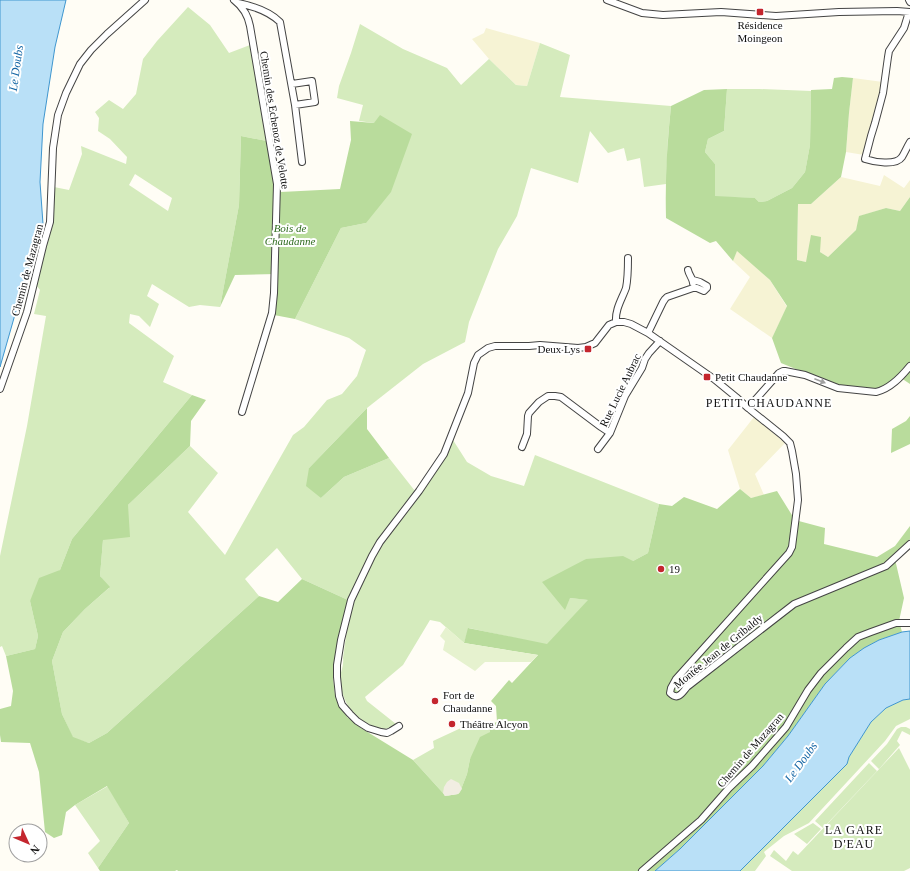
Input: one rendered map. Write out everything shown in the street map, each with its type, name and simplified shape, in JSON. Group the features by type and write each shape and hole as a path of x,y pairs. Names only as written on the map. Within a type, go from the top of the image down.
{"street":[{"name":"Chemin de Mazagran","path":"0,389 27,312 50,222 53,148 58,115 66,93 75,72 91,50 145,0"},
{"path":"607,0 642,13 663,15 721,12 776,16 839,12 909,12 904,28 889,51 883,93 865,159 884,163 898,160 902,157 910,142"},
{"path":"236,2 253,6 275,17 280,22 292,84 302,162"},
{"name":"Chemin des Echenoz de Velotte","path":"236,2 248,18 250,26 277,184 274,294 272,313 242,412"},
{"path":"292,84 312,81 315,102 295,105"},
{"path":"616,322 616,314 626,288 628,258"},
{"path":"688,270 693,280 693,288"},
{"path":"648,332 662,302 667,297 693,288 704,291 707,288 700,282 693,280"},
{"path":"399,726 387,733 368,728 357,721 342,705 339,696 337,677 337,665 341,640 351,600 380,542 419,491 444,454 468,393 474,363 478,355 488,348 495,346 540,345 578,348 586,347 595,342 609,325 616,322 624,322 648,332 714,380 748,408 779,373 783,371 805,375 838,388 876,392 888,387 902,377 910,366"},
{"name":"Rue Lucie Aubrac","path":"598,449 610,433 626,396 642,368 645,359 660,341"},
{"path":"522,447 527,434 529,412 539,402 548,396 561,397 610,433"},
{"name":"Montée Jean de Gribaldy","path":"748,408 790,443 796,474 798,500 792,547 789,553 676,679 670,693 673,696 680,696 687,687 794,604 886,566 910,544"},
{"name":"Chemin de Mazagran","path":"642,871 701,820 752,766 786,727 808,690 821,673 846,648 858,637 896,623 910,623"}],"shaded area":[{"path":"486,28 540,43 527,86 516,85 489,59 472,39 484,33"},
{"path":"853,78 883,82 864,155 846,152"},
{"path":"884,175 904,188 910,180 910,197 900,211 886,208 860,216 856,230 828,257 820,252 806,262 797,260 798,204 811,204 841,177 880,186"},
{"path":"737,250 770,280 787,307 772,338 730,309 750,277 733,261"},
{"path":"754,417 785,443 755,474 764,495 751,498 740,489 728,450"},
{"path":"451,779 459,783 462,789 458,794 445,796 443,793 444,787"}],"green space":[{"path":"188,7 210,25 229,53 250,45 267,141 241,136 239,205 220,307 200,305 189,307 152,284 147,296 159,304 150,327 139,316 130,314 129,323 174,356 163,382 192,395 72,539 60,570 30,601 38,636 35,649 6,656 2,646 0,647 0,556 27,426 46,316 34,314 40,290 36,285 53,223 54,187 69,190 82,154 81,146 126,164 127,157 110,139 98,131 99,118 95,112 109,100 123,109 136,94 143,59","holes":["135,174 172,198 168,211 129,185"]},
{"path":"360,24 403,49 447,68 461,85 489,59 516,85 527,86 540,43 570,55 560,97 671,106 666,184 644,187 640,158 627,161 624,148 608,153 590,131 578,183 531,168 517,216 498,249 469,322 465,342 423,364 367,408 309,468 321,498 344,477 389,458 415,491 376,542 348,600 302,579 277,548 245,579 259,596 107,733 89,743 73,738 62,714 52,661 63,632 85,609 109,588 100,576 103,540 128,505 190,446 218,473 188,512 225,555 293,435 304,427 327,400 342,394 357,376 366,350 349,338 295,319 341,228 366,223 374,123 359,121 363,105 337,98 339,86"},
{"path":"834,78 853,78 846,152 841,177 811,204 798,204 797,260 806,262 811,235 821,237 820,252 828,257 856,230 859,216 886,208 900,211 910,197 910,384 898,376 878,390 835,385 781,363 772,338 787,306 770,280 737,251 733,261 716,241 710,243 666,218 668,134 671,106 704,90 727,89 724,131 708,139 705,152 715,164 715,196 755,198 759,202 767,201 792,188 805,172 810,145 811,90 832,89"},
{"path":"727,89 811,91 810,145 805,172 792,188 767,201 759,202 755,198 714,197 715,164 705,152 708,139 724,131"},
{"name":"Bois de Chaudanne","path":"380,115 412,134 391,192 366,223 341,228 295,319 274,315 276,274 235,275 220,307 239,205 241,136 267,141 281,192 340,189 351,140 350,121 374,123"},
{"path":"192,395 206,400 191,421 190,446 128,505 130,537 103,540 100,576 110,587 85,609 63,632 52,661 62,714 73,737 89,743 107,733 259,596 278,602 302,579 348,600 338,639 333,678 335,695 347,717 361,728 413,760 445,796 458,794 460,792 467,774 470,759 480,737 490,732 488,725 497,722 496,706 491,701 509,680 512,683 538,655 464,643 468,628 547,644 588,600 570,598 565,610 542,582 586,559 623,556 633,561 648,553 659,504 672,506 684,497 717,509 740,489 751,498 777,491 795,520 825,528 824,544 877,557 895,546 910,526 910,539 894,555 904,598 899,621 902,632 879,640 850,658 825,684 788,736 763,766 680,849 655,871 100,871 98,868 129,823 107,786 66,812 62,835 54,838 48,834 48,823 44,823 39,772 30,743 1,742 0,735 0,709 11,706 13,691 6,656 35,649 38,636 30,601 39,578 60,570 72,539"},
{"path":"367,408 367,429 389,458 344,477 321,498 306,486 309,468"},
{"path":"910,416 910,444 891,453 892,429 906,421"},
{"path":"453,440 467,462 491,476 524,486 535,455 659,504 648,553 633,561 586,559 565,610 570,598 589,600 547,645 469,628 464,643 440,622 430,620 403,665 365,697 367,701 396,724 386,729 381,729 367,723 355,715 349,708 342,692 340,677 351,600 380,542 444,458"},
{"path":"446,627 464,643 538,655 531,662 485,662 475,671 443,650 445,641 440,636"},
{"path":"910,699 910,719 896,726 885,741 809,823 784,836 764,852 766,856 755,871 740,871 847,764 849,757 871,722 886,708 903,700"},
{"path":"476,721 482,727 488,725 490,732 470,759 467,774 460,792 445,796 413,760 434,748 433,741"},
{"path":"901,727 910,729 910,735 902,731 897,741 900,745 879,769 871,761 887,744 897,729"},
{"path":"899,748 910,770 910,868 904,871 792,871 770,856 774,850 786,861 793,851 798,855"},
{"path":"869,763 877,771 823,828 815,821"},
{"path":"108,786 129,823 98,868 88,853 100,841 75,805"},
{"path":"813,823 821,829 807,844 794,834"}],"water":[{"name":"Le Doubs","path":"0,0 66,0 55,47 43,124 40,182 43,224 0,367"},
{"name":"Le Doubs","path":"910,631 910,699 903,700 886,708 871,722 849,757 847,764 740,871 655,871 680,849 763,766 788,736 825,684 850,658 879,640 902,632"}],"place":[{"name":"Résidence Moingeon","path":"760,12"},
{"name":"Deux Lys","path":"588,349"},
{"name":"Petit Chaudanne","path":"707,377"},
{"name":"19","path":"661,569"},
{"name":"Fort de Chaudanne","path":"435,701"},
{"name":"Théâtre Alcyon","path":"452,724"}],"district":[{"name":"PETIT CHAUDANNE","path":"769,403"},
{"name":"LA GARE D'EAU","path":"854,837"}]}
